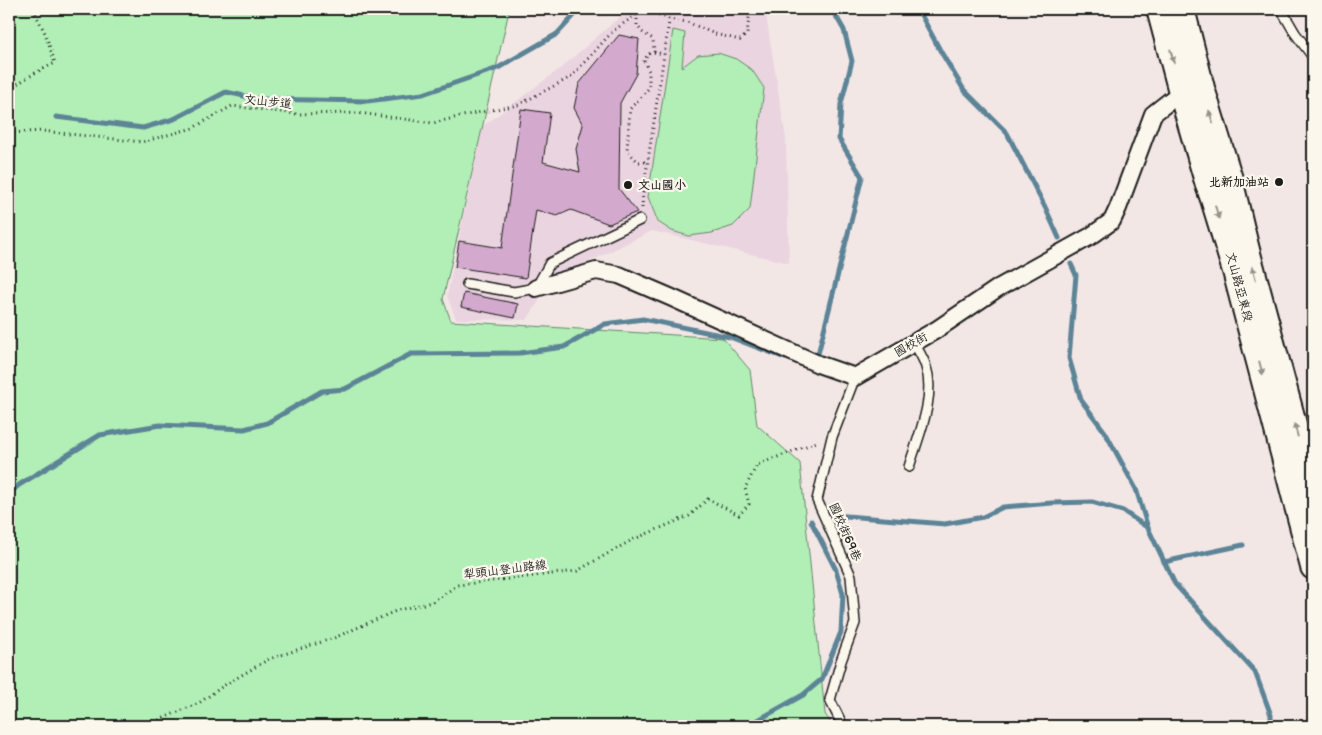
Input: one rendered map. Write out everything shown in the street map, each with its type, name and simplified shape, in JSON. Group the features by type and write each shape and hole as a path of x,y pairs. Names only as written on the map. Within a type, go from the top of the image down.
{"main road":[{"name":"文山路亞東段","path":"1159,9 1191,90 1219,182 1213,199 1239,252 1313,494"},
{"name":"文山路亞東段","path":"1182,9 1191,90"},
{"name":"文山路亞東段","path":"1239,252 1313,567"}],"street":[{"name":"國校街","path":"855,377 936,330 998,288 1091,236 1112,221 1153,114 1191,90"},
{"path":"536,288 596,271 619,276 670,296 818,364 855,377"}],"lane":[{"path":"1281,9 1313,57"},
{"path":"467,284 514,292 536,288 550,263 640,220"},
{"path":"909,467 928,404 929,390 926,367 914,343"},
{"name":"國校街69巷","path":"844,726 830,700 841,661 855,623 851,576 817,500 832,437 855,377"}],"path":[{"path":"9,89 55,63 45,33 33,9"},
{"path":"644,9 669,19 687,22 715,34 740,40 747,34 750,9"},
{"name":"文山步道","path":"9,133 42,131 142,142 193,128 232,106 298,114 359,113 433,123 518,105 571,77 612,31 644,9"},
{"path":"640,220 647,162 671,9"},
{"path":"690,9 702,12 709,9"},
{"path":"637,14 637,25 642,32 653,39 654,52"},
{"path":"647,162 638,162 627,150 630,109 649,88 649,71 644,61 648,54 654,52 664,54"},
{"name":"犁頭山登山路線","path":"146,726 199,703 222,686 269,659 334,638 398,610 432,602 458,584 578,571 632,540 689,516 708,499 739,515 749,504 745,488 757,465 832,437"}],"shaded area":[{"name":"文山國小","path":"629,9 765,9 786,139 789,263 652,231 552,280 527,320 456,319 447,296 482,127 562,67"}],"green space":[{"path":"9,9 512,9 509,11 443,299 451,321 723,338 750,370 757,425 800,463 825,714 833,726 9,726"},
{"path":"673,30 685,33 682,67 698,55 718,53 736,59 752,70 764,88 750,209 733,226 712,233 689,236 672,231 658,222 648,197"}],"building":[{"path":"619,35 639,39 636,74 620,103 619,189 637,212 609,224 571,210 557,216 536,210 526,278 455,267 459,241 502,248 521,109 550,113 543,162 580,172 576,149 583,125 574,108 579,84"},
{"path":"464,293 518,304 515,318 461,307"}],"waterway":[{"path":"56,117 143,128 174,119 226,92 258,99 367,101 423,94 498,68 557,34 580,9"},
{"path":"818,354 862,177 839,139 841,104 852,61 844,30 832,9"},
{"path":"913,9 920,13 964,90 1007,133 1059,238"},
{"path":"1071,264 1076,275 1069,358 1081,400 1105,432 1136,489 1148,528 1175,584 1255,672 1271,715 1271,726"},
{"path":"9,494 19,485 100,435 160,425 244,429 267,423 322,391 345,389 411,354 520,353 564,347 605,324 643,319 730,337 785,358"},
{"path":"834,515 945,524 983,517 1003,507 1092,502 1123,511 1148,528"},
{"path":"747,726 803,695 822,679 841,632 843,594 836,570 811,521"},
{"path":"1164,562 1243,545"}],"place":[{"name":"北新加油站","path":"1279,182"},
{"name":"文山國小","path":"628,185"}]}
